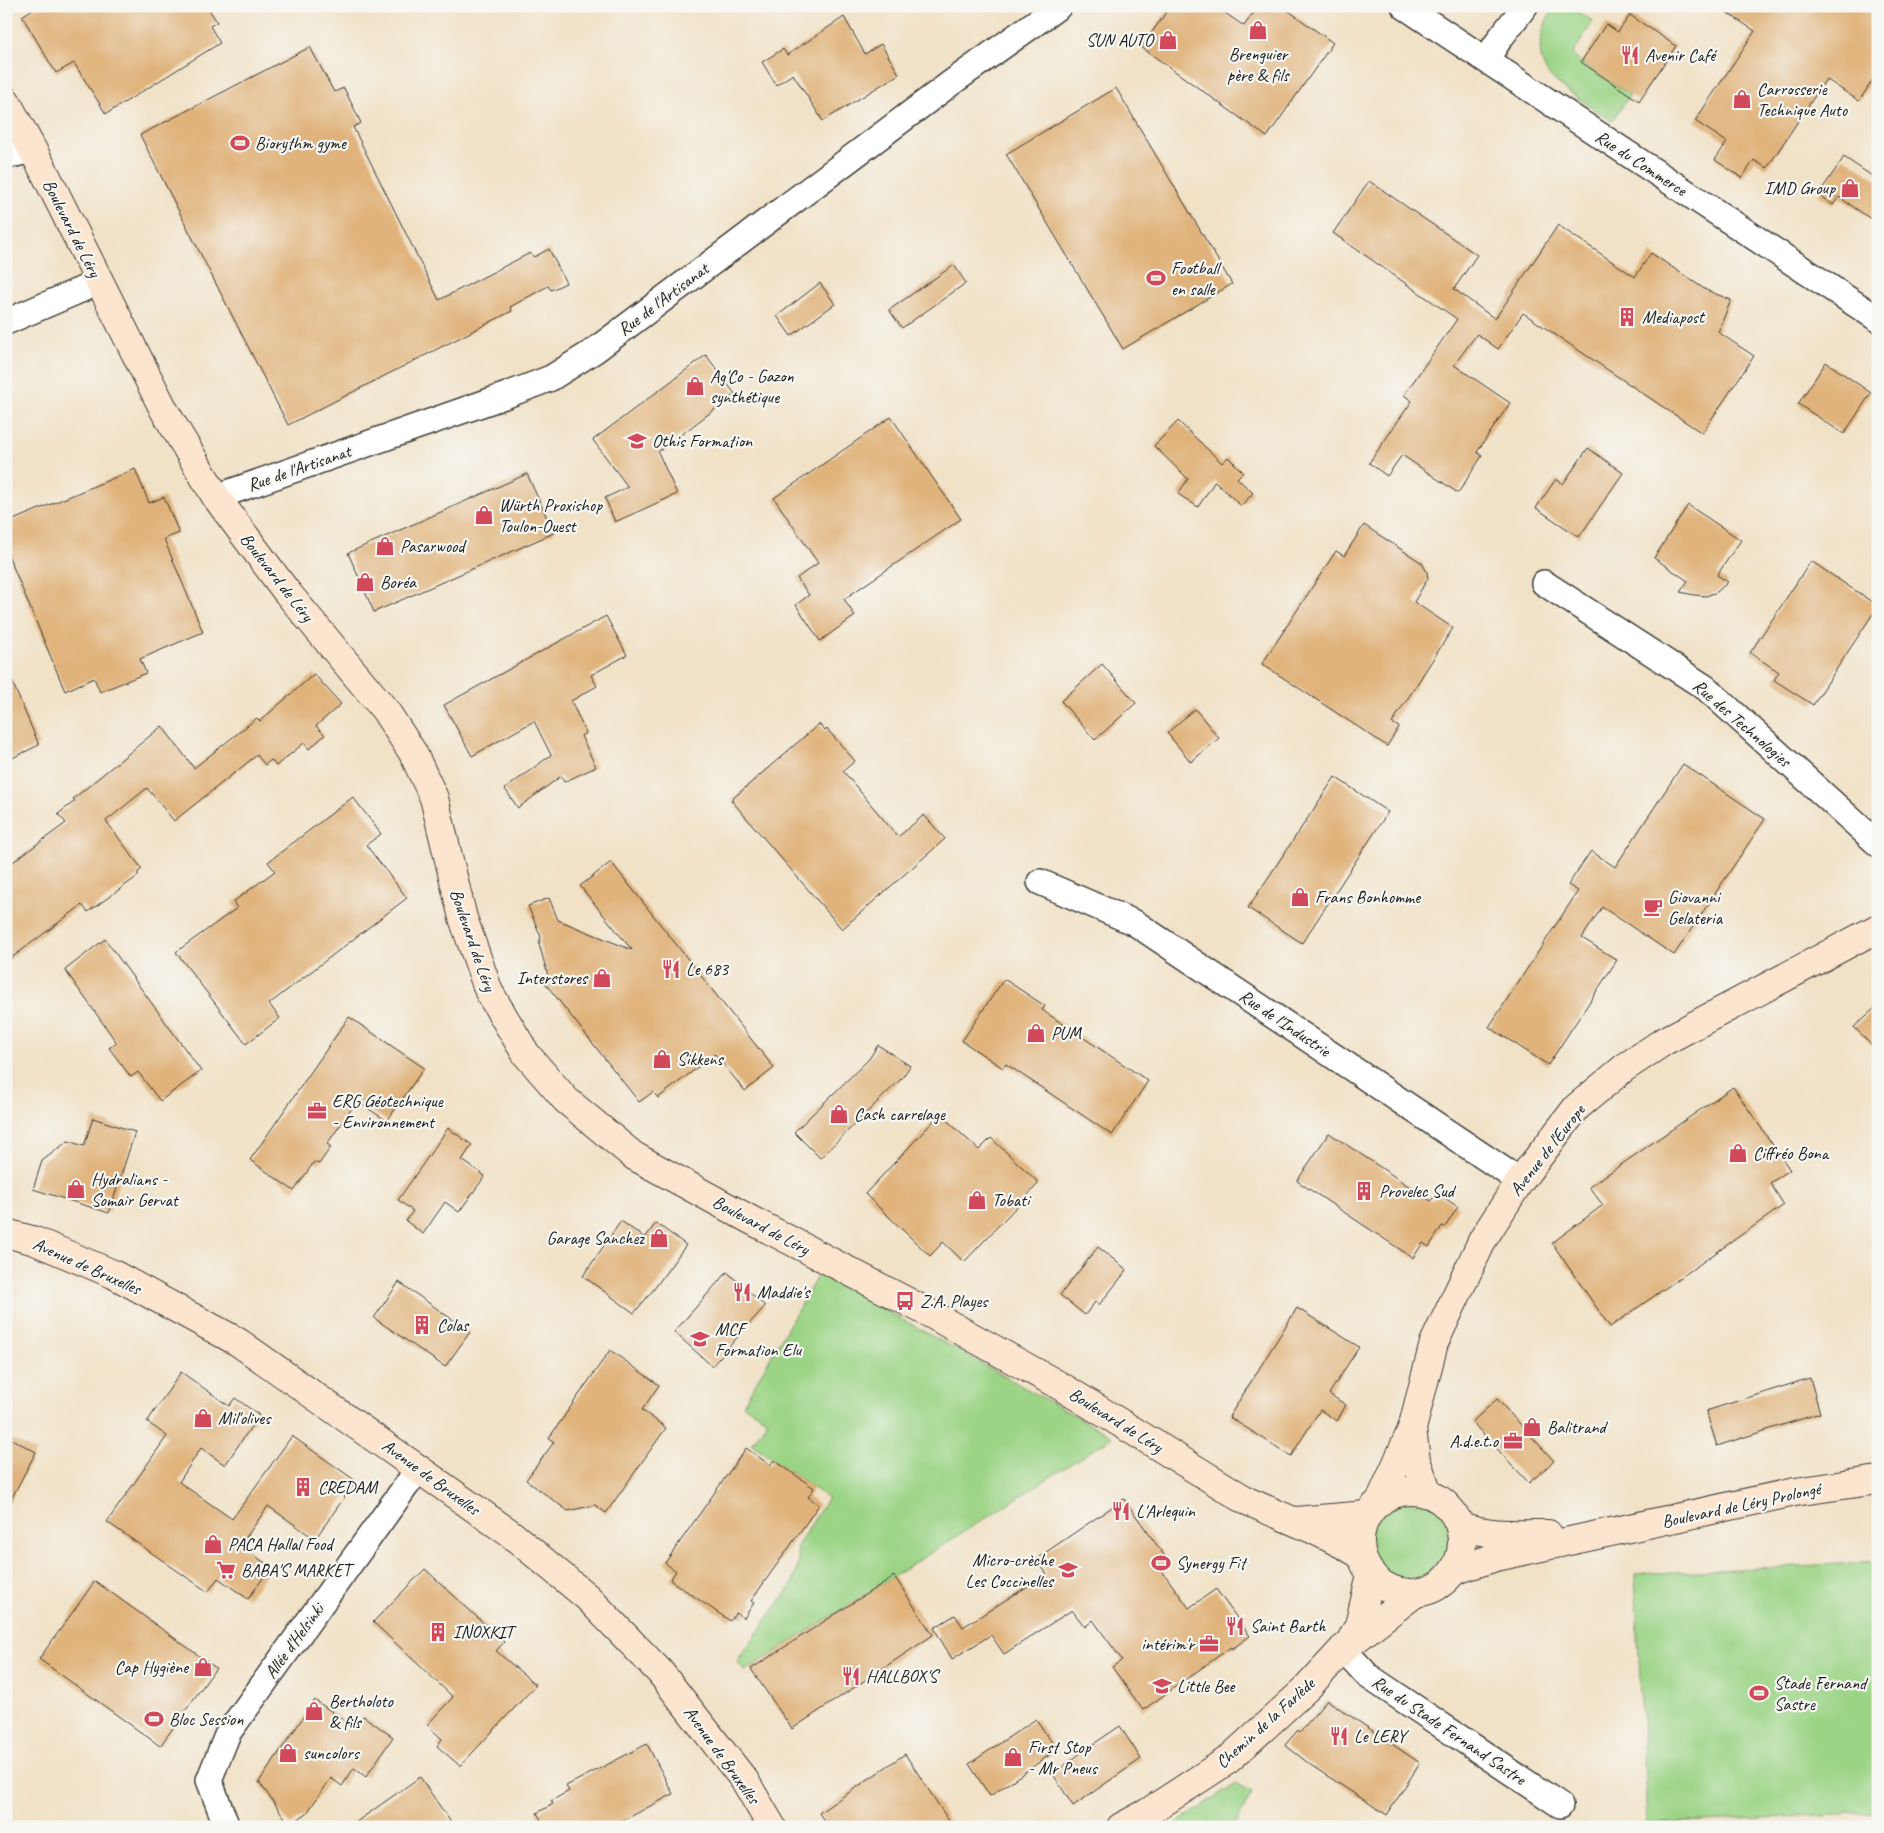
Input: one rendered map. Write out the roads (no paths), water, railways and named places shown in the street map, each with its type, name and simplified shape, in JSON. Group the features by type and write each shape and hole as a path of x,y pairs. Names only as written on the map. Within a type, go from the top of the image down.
{"street":[{"name":"Rue de l'Artisanat","path":"216,496 551,378 594,351 951,84 1060,6"},
{"name":"Rue du Commerce","path":"1404,6 1878,319"},
{"path":"1486,60 1525,6"},
{"name":"Boulevard de Léry","path":"6,101 33,150 164,410 216,496 286,591 385,710 413,753 434,798 463,918 489,992 526,1054 566,1100 634,1156 929,1313 1062,1387 1247,1501 1342,1544 1366,1565"},
{"path":"6,156 33,150"},
{"path":"6,322 99,282"},
{"name":"Rue des Technologies","path":"1544,583 1706,688 1878,844"},
{"name":"Rue de l'Industrie","path":"1040,882 1135,923 1520,1180"},
{"name":"Avenue de l'Europe","path":"1373,1508 1392,1477 1412,1429 1434,1343 1483,1240 1520,1180 1577,1107 1624,1068 1663,1042 1878,928"},
{"name":"Avenue de Bruxelles","path":"6,1233 36,1241 113,1274 238,1342 511,1534 587,1597 660,1672 745,1781 772,1827"},
{"name":"Avenue de l'Europe","path":"1412,1429 1416,1460 1428,1493"},
{"name":"Allée d'Helsinki","path":"227,1827 209,1780 228,1733 419,1468"},
{"name":"Boulevard de Léry Prolongé","path":"1454,1571 1496,1557 1795,1492 1878,1480"},
{"path":"1403,1491 1428,1493 1442,1501 1453,1512 1460,1526 1462,1549 1454,1571 1443,1583 1429,1590 1414,1594 1390,1590 1379,1583 1366,1565 1359,1541 1361,1528 1373,1508 1390,1494 1403,1491"},
{"path":"1292,1522 1373,1508"},
{"name":"Boulevard de Léry Prolongé","path":"1460,1526 1497,1535 1605,1533"},
{"name":"Chemin de la Farlède","path":"1346,1646 1359,1625 1366,1565"},
{"name":"Chemin de la Farlède","path":"1121,1827 1147,1813 1228,1760 1307,1688 1346,1646 1414,1594"},
{"name":"Rue du Stade Fernand Sastre","path":"1346,1646 1368,1676 1560,1805"}],"place":[{"name":"Brenguier père & fils","path":"1258,30"},
{"name":"SUN AUTO","path":"1168,40"},
{"name":"Avenir Café","path":"1630,55"},
{"name":"Carrosserie Technique Auto","path":"1742,99"},
{"name":"Biorythm gyme","path":"240,143"},
{"name":"IMD Group","path":"1850,188"},
{"name":"Football en salle","path":"1156,278"},
{"name":"Mediapost","path":"1627,317"},
{"name":"Ag'Co - Gazon synthétique","path":"695,386"},
{"name":"Othis Formation","path":"637,441"},
{"name":"Würth Proxishop Toulon-Ouest","path":"484,515"},
{"name":"Pasarwood","path":"385,546"},
{"name":"Boréa","path":"365,582"},
{"name":"Frans Bonhomme","path":"1300,897"},
{"name":"Giovanni Gelateria","path":"1653,907"},
{"name":"Le 683","path":"671,969"},
{"name":"Interstores","path":"602,978"},
{"name":"PUM","path":"1036,1033"},
{"name":"Sikkens","path":"662,1059"},
{"name":"ERG Géotechnique - Environnement","path":"317,1111"},
{"name":"Cash carrelage","path":"839,1114"},
{"name":"Ciffréo Bona","path":"1738,1153"},
{"name":"Hydralians - Somair Gervat","path":"76,1189"},
{"name":"Provelec Sud","path":"1364,1191"},
{"name":"Tobati","path":"977,1200"},
{"name":"Garage Sanchez","path":"659,1238"},
{"name":"Maddie's","path":"742,1292"},
{"name":"Z.A. Playes","path":"905,1301"},
{"name":"Colas","path":"422,1325"},
{"name":"MCF Formation Elu","path":"700,1339"},
{"name":"Mil'olives","path":"203,1418"},
{"name":"Balitrand","path":"1532,1427"},
{"name":"A.d.e.t.o","path":"1513,1441"},
{"name":"CREDAM","path":"303,1487"},
{"name":"L'Arlequin","path":"1121,1511"},
{"name":"PACA Hallal Food","path":"213,1544"},
{"name":"Synergy Fit","path":"1161,1563"},
{"name":"BABA'S MARKET","path":"226,1570"},
{"name":"Micro-crèche Les Coccinelles","path":"1068,1570"},
{"name":"Saint Barth","path":"1235,1626"},
{"name":"INOXKIT","path":"438,1632"},
{"name":"intérim'r","path":"1209,1644"},
{"name":"Cap Hygiène","path":"203,1667"},
{"name":"HALLBOX'S","path":"851,1676"},
{"name":"Little Bee","path":"1162,1686"},
{"name":"Stade Fernand Sastre","path":"1759,1693"},
{"name":"Bertholoto & fils","path":"314,1711"},
{"name":"Bloc Session","path":"154,1719"},
{"name":"Le LERY","path":"1339,1736"},
{"name":"suncolors","path":"288,1753"},
{"name":"First Stop - Mr Pneus","path":"1013,1757"}]}
